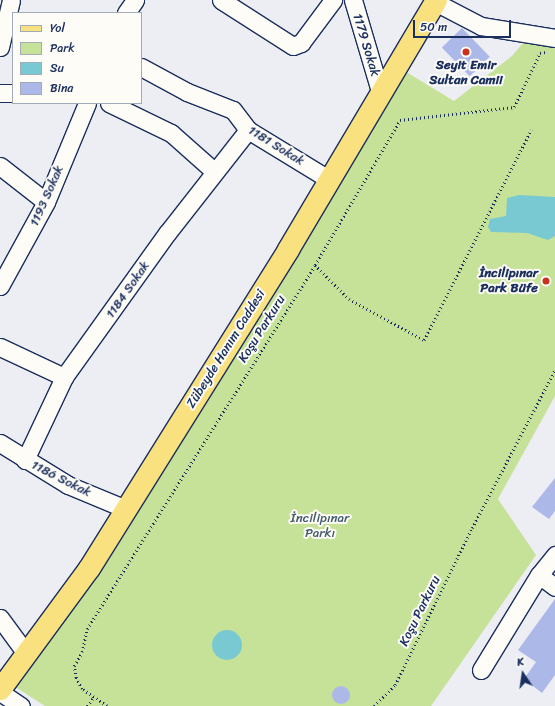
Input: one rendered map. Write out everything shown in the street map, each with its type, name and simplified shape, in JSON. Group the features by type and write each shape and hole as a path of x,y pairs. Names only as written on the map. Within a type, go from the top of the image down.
{"main road":[{"name":"Zübeyde Hanım Caddesi","path":"0,689 25,652 89,568 126,510 330,180 380,91 436,1"}],"street":[{"path":"0,47 11,0"},
{"path":"127,12 135,0"},
{"path":"221,0 293,46 301,43 333,0"},
{"name":"1179 Sokak","path":"353,0 380,91"},
{"path":"436,1 481,26 551,45"},
{"name":"1181 Sokak","path":"142,68 188,92 233,110 248,130 330,180"},
{"path":"0,93 12,93"},
{"name":"1193 Sokak","path":"0,286 46,202 87,104"},
{"path":"111,104 171,133 214,171"},
{"name":"1184 Sokak","path":"25,460 64,377 214,171 248,130"},
{"path":"0,166 46,202"},
{"path":"0,347 64,377"},
{"name":"1186 Sokak","path":"0,443 25,460 68,485 126,510"},
{"path":"481,670 539,575 555,555"},
{"path":"539,575 555,587"},
{"path":"0,618 25,652"},
{"path":"0,692 21,706"}],"path":[{"name":"Koşu Parkuru","path":"107,706 93,698 82,689 74,666 82,652 87,629 315,265 400,120 514,108 540,52 551,45"},
{"path":"315,265 349,298 424,340 531,130"},
{"name":"Koşu Parkuru","path":"374,706 395,684 472,528 555,370"},
{"path":"88,706 93,698"}],"green space":[{"name":"İncilipınar Parkı","path":"524,42 555,44 555,396 498,499 536,555 431,706 45,706 6,681 403,70 454,101 512,56"}],"water":[{"path":"519,195 555,197 555,236 548,240 527,233 491,232 488,227 490,219 506,216 507,198"},
{"path":"227,630 238,634 242,645 238,656 227,660 216,656 212,645 216,634"}],"building":[{"name":"Seyit Emir Sultan Camii","path":"462,28 490,57 470,76 442,47"},
{"path":"555,478 555,511 549,519 532,507"},
{"path":"555,599 555,675 542,693 524,679 536,662 518,650"},
{"path":"337,686 345,686 350,691 348,702 345,704 337,704 332,699 332,691"}],"place":[{"name":"Seyit Emir Sultan Camii","path":"466,52"},
{"name":"İncilipınar Park Büfe","path":"546,281"}]}
